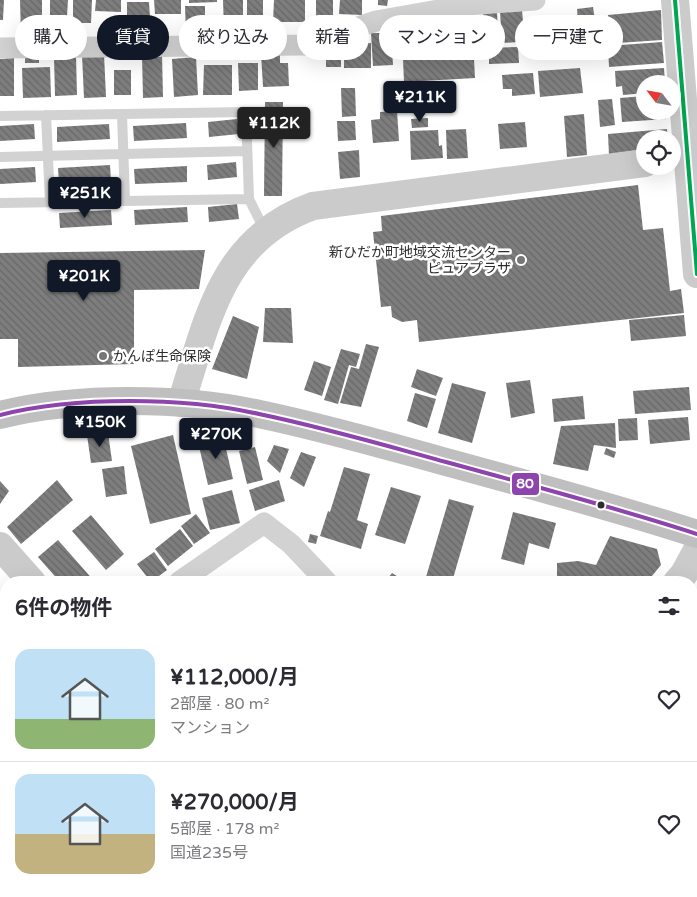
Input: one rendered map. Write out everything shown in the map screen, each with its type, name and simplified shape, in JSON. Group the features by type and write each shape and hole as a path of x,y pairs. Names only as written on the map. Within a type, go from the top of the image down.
{"highway":[{"path":"0,415 67,404 182,403 258,413 616,508 697,534"}],"street":[{"path":"0,48 305,45 376,21 467,5 535,0"},
{"path":"675,0 679,130"},
{"path":"182,403 212,309 226,280 244,252 265,232 290,215 313,206 636,164"},
{"path":"681,164 696,258"},
{"path":"188,576 264,524 290,544 321,576"},
{"path":"0,546 27,576"},
{"path":"682,576 697,550"}],"lane":[{"path":"0,116 246,112 249,200 265,232"},
{"path":"122,114 125,201"},
{"path":"46,115 50,202"},
{"path":"0,157 247,151"},
{"path":"0,203 249,200"}],"building":[{"path":"0,0 4,0 3,20 0,20"},
{"path":"20,0 42,0 42,15 20,15"},
{"path":"50,0 68,0 67,15 50,15"},
{"path":"73,0 92,0 91,23 87,23 87,15 73,15"},
{"path":"96,0 121,0 121,12 95,11"},
{"path":"154,0 181,0 181,14 155,14"},
{"path":"189,0 217,0 217,2 189,3"},
{"path":"223,0 243,0 243,15 224,15"},
{"path":"247,0 263,0 263,15 247,15"},
{"path":"274,0 305,0 305,15 297,15 297,22 287,22 287,15 273,15"},
{"path":"316,0 333,0 333,15 316,15"},
{"path":"340,0 362,0 362,15 339,14"},
{"path":"378,0 388,0 387,6 378,5"},
{"path":"127,2 149,2 150,15 127,15"},
{"path":"185,6 205,6 205,15 185,15"},
{"path":"593,7 594,15 577,15 577,9"},
{"path":"522,10 522,15 515,15 515,42 505,43 505,15 500,15 500,11"},
{"path":"661,10 662,40 623,43 623,15 608,15"},
{"path":"497,11 497,15 483,15 483,12"},
{"path":"371,33 379,33 379,60 393,60 393,65 373,66"},
{"path":"662,42 664,63 609,67 609,60 623,60 623,45"},
{"path":"369,43 371,43 371,68 344,68 344,60 369,60"},
{"path":"505,47 515,47 515,60 519,60 519,63 489,64 489,60 505,60"},
{"path":"97,54 97,60 104,60 106,97 84,98 82,60 87,60 87,55"},
{"path":"14,58 14,96 0,96 0,59"},
{"path":"172,59 196,60 198,95 174,97"},
{"path":"25,60 39,60 39,63 25,63"},
{"path":"54,60 76,60 77,95 55,96"},
{"path":"142,60 162,60 163,97 143,98"},
{"path":"261,60 280,60 280,63 288,63 289,86 263,87"},
{"path":"326,60 341,60 341,67 326,67"},
{"path":"403,60 474,60 475,78 404,82"},
{"path":"238,63 258,63 258,90 239,91"},
{"path":"204,65 232,65 232,95 203,95"},
{"path":"50,67 51,97 23,98 22,68"},
{"path":"580,68 583,93 540,97 538,71"},
{"path":"664,68 664,75 636,75 636,94 623,95 622,86 616,87 615,71"},
{"path":"114,70 131,70 131,95 114,95"},
{"path":"533,73 535,94 512,96 512,89 503,89 502,75"},
{"path":"341,88 355,88 356,116 342,117"},
{"path":"421,88 422,102 396,103 395,90"},
{"path":"636,97 636,120 651,120 622,122 620,98"},
{"path":"612,99 615,125 600,127 598,100"},
{"path":"265,102 283,102 282,196 264,196"},
{"path":"397,111 399,141 373,143 371,120 380,119 380,112"},
{"path":"584,114 587,155 567,157 564,116"},
{"path":"428,118 428,127 412,128 411,119"},
{"path":"237,119 239,134 209,137 208,122"},
{"path":"337,121 355,121 356,140 338,141"},
{"path":"525,122 527,147 500,149 498,124"},
{"path":"186,123 187,138 134,141 133,126"},
{"path":"34,124 35,139 0,141 0,126"},
{"path":"109,124 110,139 57,142 57,127"},
{"path":"466,129 468,158 447,159 446,130"},
{"path":"438,130 439,146 442,145 443,158 411,160 410,131"},
{"path":"636,132 636,153 609,155 608,134"},
{"path":"359,150 360,177 340,179 338,152"},
{"path":"236,162 237,177 208,180 207,165"},
{"path":"110,165 111,181 59,184 58,168"},
{"path":"187,166 187,182 135,184 134,169"},
{"path":"35,167 36,182 0,184 0,169"},
{"name":"新ひだか町地域交流センター ピュアプラザ","path":"638,185 643,230 663,228 670,291 681,289 684,313 419,342 417,320 402,322 392,317 391,306 381,307 373,232 382,231 381,216"},
{"path":"237,204 239,219 209,222 208,207"},
{"path":"187,207 188,222 135,225 134,210"},
{"path":"111,210 112,225 60,228 59,213"},
{"path":"205,250 199,289 134,290 134,364 18,367 18,339 0,339 0,253"},
{"path":"265,308 291,308 293,343 263,342"},
{"path":"684,315 686,336 631,341 629,320"},
{"path":"233,316 259,327 247,379 212,369"},
{"path":"366,344 379,347 361,407 340,403 351,367 359,369"},
{"path":"341,349 360,354 356,367 349,365 338,404 324,400"},
{"path":"314,361 331,367 322,396 304,390"},
{"path":"417,369 443,378 436,396 411,387"},
{"path":"530,380 535,413 511,418 506,383"},
{"path":"452,383 486,392 472,443 438,433"},
{"path":"689,387 691,410 635,414 633,391"},
{"path":"415,393 436,399 427,428 407,421"},
{"path":"583,396 585,419 554,422 552,399"},
{"path":"688,417 690,440 650,444 648,420"},
{"path":"637,418 638,440 619,441 618,419"},
{"path":"615,423 616,448 594,445 588,471 553,464 561,426"},
{"path":"108,433 112,461 91,463 87,435"},
{"path":"173,435 191,514 150,524 131,446"},
{"path":"223,436 233,479 208,485 198,442"},
{"path":"274,445 289,449 280,473 267,461"},
{"path":"255,447 263,480 247,484 239,451"},
{"path":"606,448 616,452 614,458 604,454"},
{"path":"301,452 316,457 304,487 290,478"},
{"path":"124,466 127,494 106,497 102,469"},
{"path":"344,467 370,474 357,520 368,524 361,549 320,536 328,511 330,512"},
{"path":"57,480 73,500 21,544 7,527"},
{"path":"279,480 285,501 255,511 249,490"},
{"path":"0,481 9,491 0,504"},
{"path":"391,487 421,496 405,544 375,535"},
{"path":"232,490 240,523 210,530 202,498"},
{"path":"449,499 474,506 454,576 426,576"},
{"path":"513,512 556,523 549,549 529,543 524,565 501,559"},
{"path":"196,514 210,533 194,544 181,526"},
{"path":"91,515 124,554 106,570 72,531"},
{"path":"180,529 193,546 168,566 155,549"},
{"path":"310,534 318,536 316,544 308,542"},
{"path":"610,536 657,549 661,565 652,576 557,576 557,563 578,561 596,565"},
{"path":"58,540 90,576 55,576 38,557"},
{"path":"154,552 167,570 159,576 146,576 137,564"}],"transit line":[{"path":"675,0 697,274"},
{"name":"80","path":"0,415 62,404 95,402 164,402 229,408 353,436 572,496 697,534"}],"place":[{"name":"新ひだか町地域交流センター ピュアプラザ","path":"521,260"},
{"name":"かんぽ生命保険","path":"103,356"}]}
